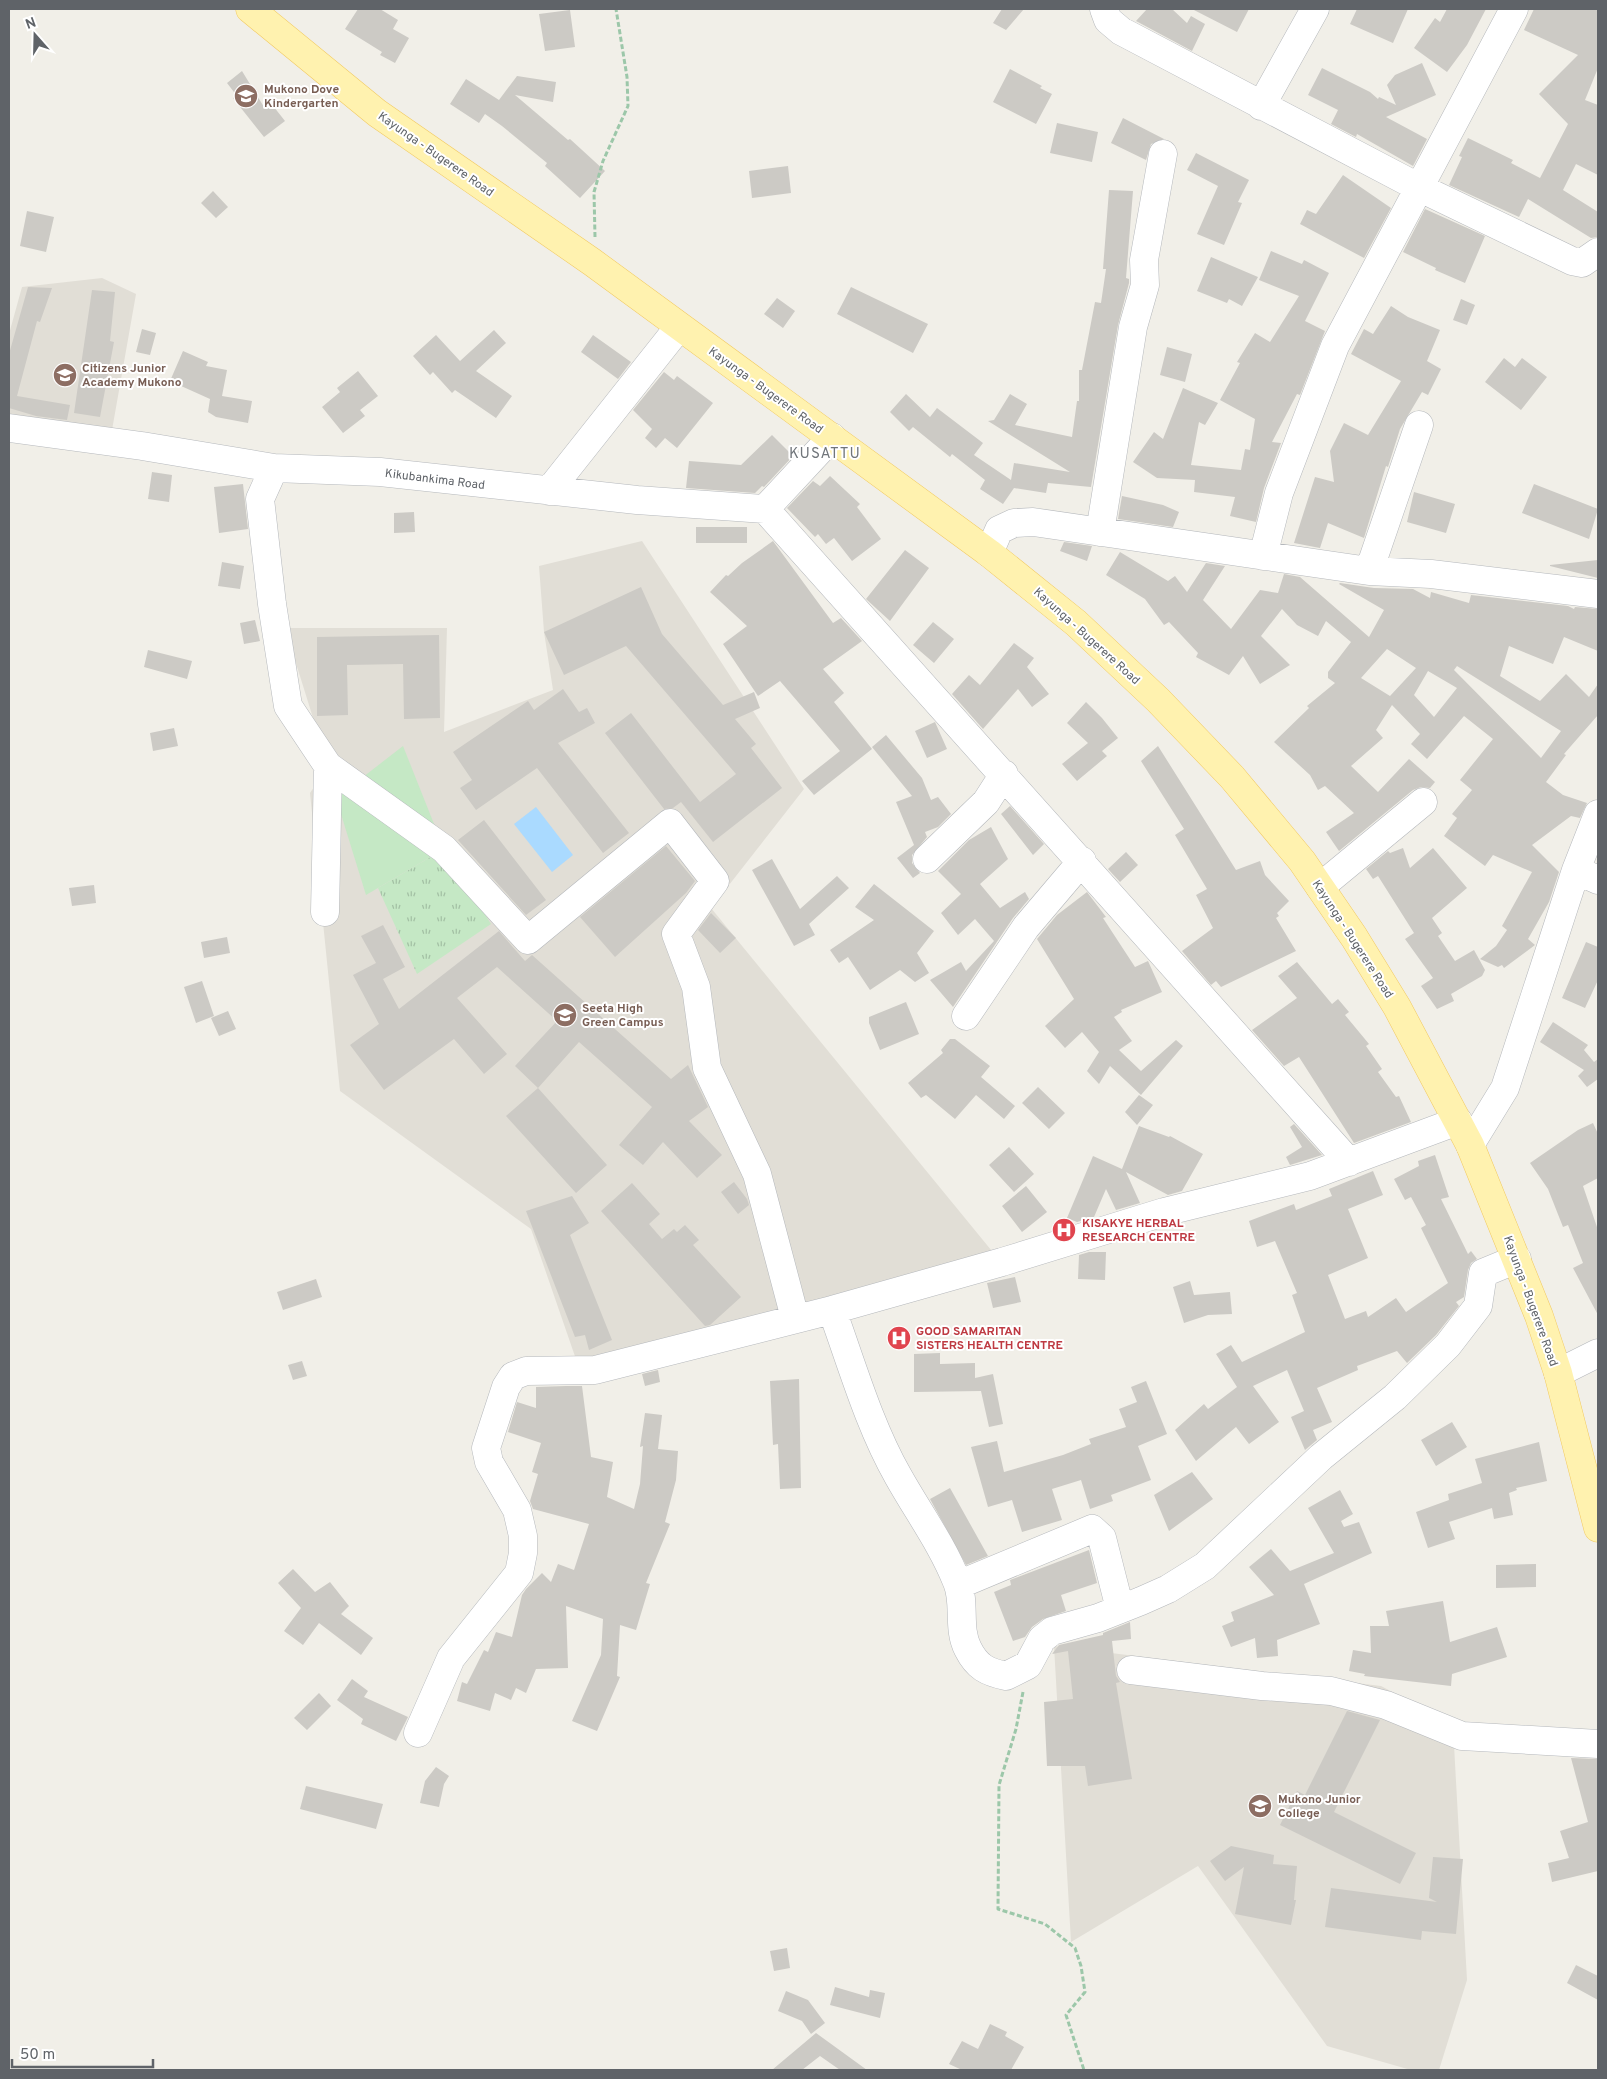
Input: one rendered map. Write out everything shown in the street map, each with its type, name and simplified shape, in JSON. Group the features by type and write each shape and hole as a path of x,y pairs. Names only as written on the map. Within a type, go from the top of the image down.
{"main road":[{"name":"Kayunga - Bugerere Road","path":"250,9 377,114 592,262 989,553 1076,623 1158,700 1232,777 1302,861 1320,888 1397,1007 1464,1133 1516,1259 1558,1372 1598,1528"}],"street":[{"path":"1104,9 1108,20 1121,31 1418,188 1572,261 1582,263 1598,252"},
{"path":"1261,106 1315,9"},
{"path":"1263,556 1279,493 1335,346 1514,9"},
{"path":"1100,532 1133,327 1145,285 1144,260 1163,154"},
{"path":"549,491 679,327"},
{"path":"1369,571 1419,424"},
{"name":"Kikubankima Road","path":"9,428 142,446 274,468 380,472 714,507 765,509"},
{"path":"832,437 765,509 1350,1162"},
{"path":"274,468 260,499 272,604 288,706 328,766 444,849 528,940 670,822 716,881 676,934 696,987 707,1068 757,1174 795,1318"},
{"path":"989,553 999,530 1014,523 1034,522 1369,571 1431,574 1598,594"},
{"path":"325,912 328,766"},
{"path":"927,859 986,802 1004,774"},
{"path":"1320,888 1422,802"},
{"path":"418,1733 451,1658 519,1573 523,1553 523,1536 517,1510 489,1462 486,1448 506,1387 513,1376 526,1371 595,1370 832,1310 1002,1262 1164,1212 1275,1186 1350,1162 1373,1151 1464,1133 1505,1088 1587,875 1598,814"},
{"path":"966,1016 1026,926 1082,861"},
{"path":"832,1310 874,1426 897,1476 928,1523 958,1585 961,1627 967,1648 978,1666 1006,1676 1028,1665 1042,1639 1052,1631 1120,1609 1168,1589 1205,1566 1321,1457 1395,1397 1448,1345 1478,1306 1483,1273 1516,1259"},
{"path":"1558,1372 1598,1352"},
{"path":"958,1585 1092,1529 1102,1538 1120,1609"},
{"path":"1131,1670 1262,1686 1331,1691 1386,1705 1462,1736 1598,1744"}],"path":[{"path":"592,262 596,229 594,192 603,161 628,106 627,77 616,9"},
{"path":"1028,1665 1016,1729 999,1784 998,1908 1045,1924 1075,1948 1081,1966 1085,1992 1066,2015 1084,2070"}],"shaded area":[{"name":"Citizens Junior Academy Mukono","path":"102,278 136,294 112,430 9,415 9,334 22,287"},
{"name":"Seeta High Green Campus","path":"642,541 804,789 711,908 996,1256 578,1365 531,1229 340,1091 310,793 328,766 285,628 447,628 444,732 553,690 544,632 539,566"},
{"name":"Mukono Junior College","path":"1054,1646 1381,1686 1451,1723 1454,1745 1467,1980 1439,2070 1411,2070 1327,2046 1198,1866 1071,1942"}],"green space":[{"path":"403,746 444,849 366,895 336,798"},
{"path":"444,849 491,924 417,974 378,888"}],"water":[{"path":"536,807 573,855 552,872 514,824"}],"building":[{"path":"358,9 380,9 398,20 393,29 409,38 395,63 380,55 382,52 345,29"},
{"path":"1002,9 1024,9 1006,30 993,23"},
{"path":"1147,9 1172,9 1187,23 1191,16 1205,24 1192,51 1136,21"},
{"path":"1192,9 1249,9 1237,32"},
{"path":"1357,9 1408,9 1393,43 1350,24"},
{"path":"1447,9 1486,9 1467,45 1447,72 1414,48 1435,18 1440,22"},
{"path":"1534,9 1598,9 1598,68 1585,100 1598,105 1598,175 1576,164 1563,190 1598,212 1598,237 1591,238 1528,199 1519,217 1449,185 1462,157 1459,156 1468,138 1513,160 1511,163 1540,178 1568,124 1539,94 1578,55 1524,30"},
{"path":"570,10 575,47 545,51 539,14"},
{"path":"1422,63 1436,95 1386,117 1427,139 1413,166 1357,134 1356,137 1331,124 1338,110 1308,95 1322,68 1370,92 1378,99 1379,97 1396,105 1387,85 1395,75"},
{"path":"1010,69 1042,86 1040,88 1052,94 1036,124 993,102"},
{"path":"242,71 264,107 270,102 285,121 264,137 233,98 237,96 227,83"},
{"path":"517,76 556,82 553,102 515,95 568,140 570,139 605,171 580,198 545,166 547,163 502,126 485,114 479,123 450,104 466,79 499,100"},
{"path":"1123,118 1164,139 1151,144 1146,160 1111,143"},
{"path":"1057,123 1098,132 1092,162 1050,153"},
{"path":"1196,153 1249,180 1238,202 1242,203 1224,245 1197,234 1218,186 1187,170"},
{"path":"788,166 791,193 752,198 749,171"},
{"path":"1343,175 1391,208 1364,258 1300,224 1307,210 1316,214"},
{"path":"1109,190 1133,191 1126,278 1129,279 1129,283 1118,325 1091,487 1048,483 1046,493 1014,488 1003,504 980,489 985,480 952,454 950,457 913,427 909,431 890,412 906,394 930,417 937,408 983,443 974,455 1011,480 1014,463 1070,472 988,421 994,420 1010,394 1027,404 1015,425 1072,437 1077,401 1079,401 1079,370 1082,370 1095,302 1101,303 1106,269 1103,269"},
{"path":"213,191 228,207 216,218 201,203"},
{"path":"1425,209 1485,236 1465,283 1435,270 1436,268 1403,252"},
{"path":"27,211 54,217 46,252 20,246"},
{"path":"1271,251 1302,264 1304,260 1329,273 1305,321 1325,331 1300,395 1297,394 1272,442 1281,443 1264,488 1256,522 1230,516 1235,497 1194,492 1195,480 1157,478 1133,462 1154,432 1163,439 1183,388 1218,403 1205,425 1199,422 1191,465 1241,470 1245,449 1250,450 1255,419 1220,400 1240,363 1237,362 1255,333 1270,342 1299,296 1259,280"},
{"path":"1211,257 1258,277 1242,306 1229,299 1227,303 1197,291"},
{"path":"28,287 52,288 40,322 37,321 17,396 70,405 67,420 36,416 9,408 9,354"},
{"path":"851,287 928,324 913,353 837,314"},
{"path":"92,290 115,292 110,341 114,342 100,417 74,413"},
{"path":"777,298 795,311 783,328 764,314"},
{"path":"1461,299 1475,305 1467,325 1453,320"},
{"path":"1391,306 1408,317 1440,330 1427,361 1441,369 1428,395 1422,392 1400,429 1388,467 1386,466 1364,538 1328,523 1320,548 1294,543 1315,477 1334,482 1330,451 1344,423 1368,435 1401,381 1351,354 1364,329 1373,334"},
{"path":"142,329 156,333 150,355 136,352"},
{"path":"494,330 506,343 476,371 512,396 496,418 455,390 452,393 433,372 430,375 413,356 436,335 460,361"},
{"path":"593,335 631,362 618,379 581,352"},
{"path":"1167,347 1192,354 1185,382 1160,375"},
{"path":"183,351 208,362 206,366 227,370 222,396 252,401 248,423 216,417 208,412 210,399 170,381"},
{"path":"1504,358 1515,367 1522,358 1547,377 1521,410 1485,382"},
{"path":"358,371 378,396 360,410 365,416 343,433 322,407 340,392 337,388"},
{"path":"664,372 674,380 677,376 713,403 677,448 665,438 656,448 645,438 652,429 633,410"},
{"path":"772,435 793,456 764,487 762,486 755,493 686,488 689,461 741,465"},
{"path":"152,472 172,475 169,502 148,499"},
{"path":"830,476 860,504 857,507 881,539 852,561 834,538 826,544 818,534 815,537 787,508 813,481 820,486"},
{"path":"243,484 248,529 219,533 214,487"},
{"path":"1534,484 1598,509 1589,539 1522,513"},
{"path":"1414,492 1455,504 1446,533 1407,522"},
{"path":"1122,496 1163,505 1179,512 1173,527 1118,519"},
{"path":"414,512 415,532 394,533 394,513"},
{"path":"696,527 747,527 747,543 696,543"},
{"path":"773,541 833,623 841,618 862,641 823,669 844,693 834,702 872,749 814,795 802,781 840,751 780,681 758,696 723,644 747,626 710,592 726,575 728,576 742,563"},
{"path":"1064,542 1092,546 1087,561 1060,551"},
{"path":"905,550 929,568 890,621 866,599"},
{"path":"1120,552 1168,581 1175,576 1187,592 1206,563 1225,566 1203,600 1231,629 1260,590 1278,593 1284,574 1300,577 1369,637 1384,610 1340,583 1374,588 1413,589 1430,598 1431,592 1469,603 1471,595 1568,606 1574,609 1575,607 1598,609 1598,651 1564,637 1553,664 1509,646 1500,676 1540,701 1566,674 1589,697 1598,684 1598,715 1564,754 1566,755 1546,782 1563,795 1587,803 1580,818 1571,816 1532,845 1559,872 1549,902 1528,939 1535,945 1504,968 1502,965 1498,967 1480,959 1496,946 1507,930 1502,926 1532,872 1493,855 1485,866 1444,836 1457,818 1452,814 1472,790 1460,780 1493,739 1464,716 1427,759 1411,744 1420,734 1392,705 1376,730 1383,738 1351,766 1378,792 1409,759 1435,782 1430,788 1421,787 1413,790 1339,851 1326,832 1354,813 1325,786 1318,790 1310,775 1274,742 1309,708 1307,706 1335,683 1328,678 1328,672 1351,642 1326,621 1318,636 1297,625 1282,609 1261,636 1290,665 1260,684 1243,656 1229,675 1196,657 1198,653 1169,622 1164,625 1145,599 1106,575","holes":["1387,649 1416,668 1390,696 1361,678","1457,666 1561,731 1541,758 1454,670","1428,671 1457,688 1434,717 1414,695"]},
{"path":"1598,560 1598,578 1550,566 1550,565"},
{"path":"222,562 244,566 240,589 218,586"},
{"path":"641,587 662,634 723,705 754,692 760,708 735,719 756,744 751,748 782,788 713,842 681,802 673,808 664,809 605,733 631,713 700,802 736,774 626,646 564,675 544,632"},
{"path":"255,620 260,641 244,644 240,623"},
{"path":"933,622 954,639 934,663 913,645"},
{"path":"439,635 440,718 404,719 403,664 347,665 348,715 317,716 317,637"},
{"path":"1014,643 1034,658 1027,667 1049,694 1032,707 1018,689 983,729 952,694 969,675 980,685"},
{"path":"148,650 192,661 187,679 144,667"},
{"path":"563,689 579,712 587,708 595,723 558,743 629,833 603,853 537,768 476,810 460,788 472,780 453,752 528,701 534,710"},
{"path":"1086,702 1118,738 1102,751 1107,756 1077,781 1062,764 1088,743 1067,723"},
{"path":"935,722 947,749 927,758 915,731"},
{"path":"174,728 178,746 153,751 150,733"},
{"path":"886,735 922,778 931,800 938,797 951,814 938,827 925,832 927,837 912,855 912,863 920,873 913,878 897,858 914,845 896,802 912,796 872,747"},
{"path":"1158,746 1236,870 1260,861 1265,875 1289,901 1277,913 1279,916 1276,918 1296,951 1221,987 1216,981 1211,985 1182,951 1213,928 1196,895 1207,889 1175,835 1184,829 1141,761"},
{"path":"1010,806 1044,844 1033,855 1001,814"},
{"path":"484,820 546,900 526,915 458,840"},
{"path":"991,827 1008,859 980,884 1000,908 1025,892 1029,899 1013,918 953,1007 930,980 961,962 966,971 994,941 975,919 958,935 941,913 961,894 938,871 969,840"},
{"path":"666,846 695,881 686,893 615,957 580,917"},
{"path":"1403,848 1410,868 1433,848 1467,888 1432,918 1442,933 1438,936 1455,961 1474,950 1485,970 1482,976 1451,994 1454,1001 1437,1009 1421,986 1433,978 1405,939 1414,933 1378,876 1373,879 1366,869 1388,851 1390,853"},
{"path":"1126,852 1138,865 1120,882 1108,869"},
{"path":"772,859 800,909 837,876 849,888 809,924 815,935 794,946 752,870"},
{"path":"874,884 934,931 917,953 929,973 915,982 900,970 870,990 848,957 839,963 830,950 874,920 855,907"},
{"path":"94,885 96,903 72,906 69,888"},
{"path":"1087,892 1106,917 1103,918 1135,967 1148,961 1162,992 1121,1010 1122,1012 1114,1017 1132,1041 1119,1050 1141,1071 1176,1040 1183,1046 1141,1095 1110,1066 1099,1084 1087,1071 1099,1052 1082,1032 1065,1048 1045,1026 1074,999 1037,939 1057,915"},
{"path":"711,913 736,938 720,953 698,930"},
{"path":"383,925 405,967 383,979 399,1009 499,931 525,961 532,955 671,1079 688,1065 708,1107 689,1121 722,1155 697,1178 663,1142 643,1165 619,1145 652,1107 579,1042 538,1088 515,1066 557,1021 497,967 457,998 507,1054 484,1074 454,1039 384,1090 350,1045 379,1024 353,975 376,963 361,936"},
{"path":"227,937 230,953 204,958 201,942"},
{"path":"1586,942 1598,947 1598,980 1585,1008 1562,998"},
{"path":"1297,962 1332,1004 1338,999 1349,1012 1345,1015 1369,1044 1366,1046 1382,1069 1378,1072 1396,1097 1399,1096 1411,1122 1354,1143 1299,1057 1284,1066 1252,1030 1297,998 1278,976"},
{"path":"202,981 214,1016 196,1023 184,987"},
{"path":"906,1002 919,1034 880,1050 869,1023 869,1017"},
{"path":"228,1011 236,1029 219,1036 211,1018"},
{"path":"1553,1022 1588,1045 1584,1050 1594,1062 1598,1059 1598,1079 1587,1087 1578,1076 1584,1070 1540,1042"},
{"path":"950,1039 955,1039 990,1066 981,1077 1015,1106 1004,1119 976,1095 955,1119 926,1095 921,1098 908,1083 943,1053 941,1050"},
{"path":"1038,1087 1065,1113 1049,1129 1022,1103"},
{"path":"538,1088 607,1165 576,1193 506,1116"},
{"path":"1139,1095 1153,1105 1137,1125 1125,1112"},
{"path":"1593,1123 1598,1134 1598,1178 1583,1186 1598,1230 1598,1315 1573,1268 1583,1263 1568,1225 1563,1227 1548,1189 1530,1163 1578,1130"},
{"path":"1294,1124 1322,1155 1290,1165 1286,1157 1302,1147 1290,1127"},
{"path":"1139,1126 1170,1136 1203,1154 1182,1191 1168,1195 1126,1172 1140,1203 1116,1210 1106,1189 1094,1217 1077,1222 1067,1218 1093,1156 1122,1169"},
{"path":"1009,1147 1034,1174 1014,1192 989,1165"},
{"path":"1435,1155 1449,1197 1441,1199 1468,1254 1471,1251 1477,1259 1471,1263 1468,1270 1464,1297 1456,1302 1459,1306 1436,1335 1407,1363 1397,1351 1357,1366 1358,1370 1317,1388 1332,1422 1313,1430 1317,1440 1305,1450 1291,1417 1304,1411 1287,1370 1253,1386 1279,1422 1249,1444 1236,1427 1196,1461 1175,1430 1204,1404 1208,1409 1237,1387 1216,1354 1231,1345 1242,1362 1305,1332 1292,1295 1297,1293 1275,1241 1257,1247 1249,1221 1294,1204 1296,1210 1332,1196 1329,1189 1373,1171 1383,1195 1348,1209 1368,1258 1328,1275 1345,1319 1366,1311 1368,1317 1396,1298 1406,1312 1448,1283 1421,1228 1426,1225 1411,1197 1405,1200 1394,1179 1419,1166 1418,1161"},
{"path":"734,1182 747,1199 749,1205 738,1214 721,1192"},
{"path":"632,1183 660,1214 649,1224 662,1239 674,1229 677,1232 685,1225 699,1240 693,1245 741,1297 710,1325 705,1326 601,1211"},
{"path":"1026,1186 1047,1212 1022,1232 1002,1206"},
{"path":"572,1196 589,1223 570,1235 612,1340 589,1350 585,1335 575,1337 526,1211"},
{"path":"1089,1252 1106,1252 1105,1280 1078,1279 1079,1255"},
{"path":"1015,1277 1021,1302 993,1308 987,1283"},
{"path":"316,1279 322,1297 283,1310 277,1292"},
{"path":"1190,1281 1194,1295 1230,1292 1232,1314 1208,1315 1184,1323 1173,1287"},
{"path":"940,1353 940,1364 975,1363 975,1378 993,1374 1003,1424 989,1427 981,1391 914,1392 914,1354"},
{"path":"302,1361 307,1376 293,1380 288,1365"},
{"path":"658,1370 660,1382 645,1386 642,1374"},
{"path":"799,1379 801,1488 780,1489 778,1444 773,1445 770,1381"},
{"path":"1146,1381 1167,1434 1138,1446 1151,1480 1111,1495 1113,1501 1090,1509 1081,1480 1052,1489 1062,1520 1022,1532 1012,1500 988,1507 971,1447 997,1441 1004,1472 1063,1455 1091,1444 1089,1439 1126,1427 1119,1409 1137,1402 1131,1387"},
{"path":"582,1386 591,1457 613,1462 607,1497 634,1509 640,1484 643,1446 640,1447 645,1413 662,1415 658,1449 678,1451 676,1480 665,1522 670,1524 646,1583 650,1584 636,1630 620,1625 617,1676 620,1677 597,1731 572,1721 601,1655 603,1619 566,1606 568,1668 536,1669 526,1693 516,1688 511,1700 495,1693 490,1711 457,1701 462,1682 467,1684 484,1650 488,1652 496,1632 512,1637 522,1595 526,1589 542,1573 551,1582 558,1564 574,1570 589,1524 533,1509 530,1501 538,1474 532,1472 541,1443 508,1432 517,1402 536,1408 536,1387"},
{"path":"1452,1422 1467,1447 1436,1466 1421,1440"},
{"path":"1539,1442 1547,1481 1516,1488 1517,1490 1509,1493 1513,1515 1494,1519 1492,1508 1449,1522 1455,1539 1428,1548 1416,1512 1449,1500 1448,1494 1482,1483 1475,1459"},
{"path":"1192,1472 1213,1499 1169,1531 1154,1495"},
{"path":"950,1488 988,1556 966,1565 930,1499"},
{"path":"1340,1490 1353,1514 1341,1521 1344,1527 1359,1522 1372,1553 1304,1584 1320,1624 1277,1640 1278,1656 1257,1658 1255,1638 1231,1647 1222,1626 1234,1621 1231,1612 1274,1595 1249,1567 1271,1549 1290,1571 1334,1553 1308,1508"},
{"path":"1089,1550 1097,1583 1061,1595 1066,1611 1043,1619 1032,1627 1025,1637 1013,1641 994,1592 1011,1585 1010,1580"},
{"path":"1536,1564 1536,1587 1496,1588 1496,1565"},
{"path":"293,1569 315,1592 330,1582 349,1606 341,1614 373,1638 361,1655 319,1623 303,1645 284,1631 301,1608 278,1583"},
{"path":"1443,1601 1450,1642 1497,1627 1507,1657 1452,1674 1451,1686 1364,1676 1365,1674 1349,1671 1353,1650 1371,1653 1370,1626 1389,1626 1386,1611"},
{"path":"1130,1622 1131,1639 1112,1641 1116,1676 1120,1682 1116,1683 1132,1779 1088,1786 1085,1766 1047,1766 1044,1702 1073,1699 1068,1651 1052,1654 1059,1645 1103,1635 1103,1633"},
{"path":"352,1679 368,1691 364,1697 408,1717 396,1741 361,1724 363,1719 337,1700"},
{"path":"319,1693 331,1706 307,1730 294,1718"},
{"path":"1347,1711 1380,1720 1334,1812 1416,1853 1400,1884 1280,1825 1297,1791 1305,1795"},
{"path":"1571,1758 1598,1759 1598,1871 1552,1882 1548,1863 1569,1858 1560,1831 1588,1822"},
{"path":"436,1767 449,1776 444,1784 439,1807 420,1803 425,1781"},
{"path":"306,1786 383,1804 376,1829 300,1809"},
{"path":"1231,1846 1274,1855 1273,1864 1297,1866 1294,1900 1296,1900 1291,1925 1235,1914 1244,1867 1225,1881 1210,1861"},
{"path":"1433,1857 1463,1859 1456,1934 1422,1931 1421,1940 1325,1927 1331,1888 1437,1902 1429,1898"},
{"path":"787,1948 790,1968 774,1971 770,1951"},
{"path":"1576,1965 1598,1976 1598,2000 1567,1983"},
{"path":"835,1987 869,1997 870,1990 885,1993 880,2018 830,2005"},
{"path":"786,1991 808,2000 825,2023 811,2034 802,2021 778,2011"},
{"path":"990,2024 1007,2032 1005,2036 1024,2047 1011,2070 962,2070 949,2064 962,2041 978,2049"},
{"path":"816,2033 867,2070 840,2070 820,2056 802,2070 772,2070"}],"place":[{"name":"Mukono Dove Kindergarten","path":"246,96"},
{"name":"Citizens Junior Academy Mukono","path":"65,375"},
{"name":"Seeta High Green Campus","path":"565,1015"},
{"name":"KISAKYE HERBAL RESEARCH CENTRE","path":"1064,1230"},
{"name":"GOOD SAMARITAN SISTERS HEALTH CENTRE","path":"899,1338"},
{"name":"Mukono Junior College","path":"1260,1806"}],"district":[{"name":"KUSATTU","path":"825,453"}]}
